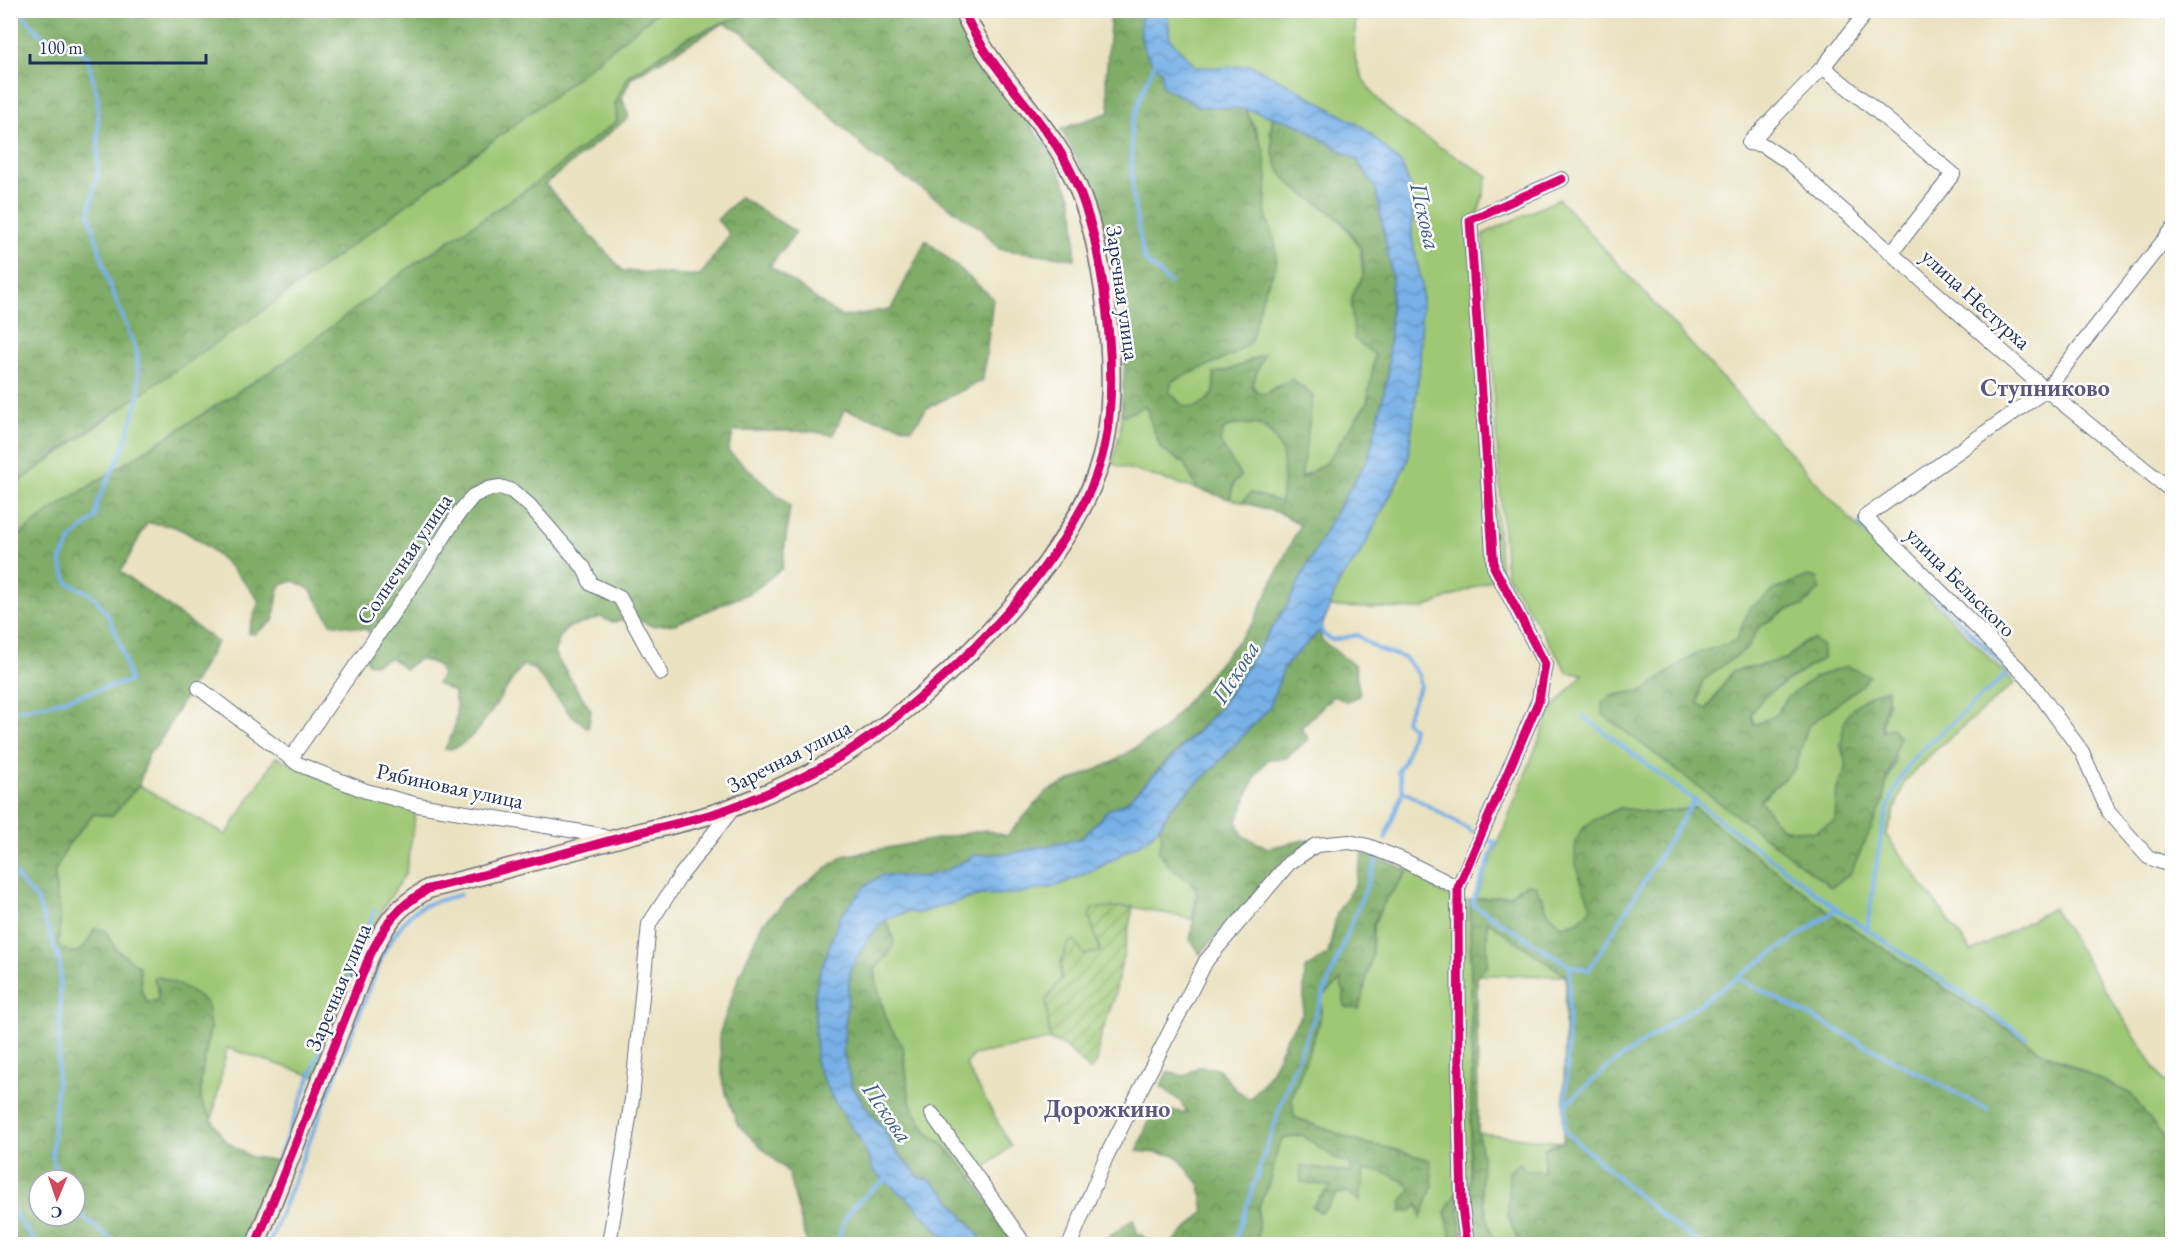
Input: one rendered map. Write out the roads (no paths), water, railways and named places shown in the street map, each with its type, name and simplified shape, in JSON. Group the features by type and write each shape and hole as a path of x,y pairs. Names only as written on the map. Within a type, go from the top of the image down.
{"street":[{"name":"Заречная улица","path":"256,1245 370,955 387,922 403,903 428,890 734,807 853,749 912,705 991,630 1034,581 1063,540 1090,489 1103,453 1107,426 1110,371 1108,328 1093,234 1082,197 1057,148 984,50 963,10"},
{"path":"1868,10 1823,68 1953,174 1892,252"},
{"name":"улица Нестурха","path":"1823,68 1749,143 1763,145 1787,161 2046,390 2172,491"},
{"path":"1467,1245 1461,1162 1458,888 1539,699 1545,664 1494,567 1470,220 1562,179"},
{"path":"2046,390 2172,230"},
{"name":"улица Бельского","path":"2046,390 1865,517 2028,678 2082,752 2109,813 2148,857 2172,866"},
{"name":"Солнечная улица","path":"291,758 419,576 459,513 473,496 488,489 500,487 512,491 530,506 584,568 591,584 620,598 661,673"},
{"name":"Рябиновая улица","path":"199,688 298,764 366,790 418,806 594,834 613,840"},
{"name":"Заречная улица","path":"609,1245 632,1099 649,924 681,875 734,807"},
{"path":"1070,1245 1106,1157 1206,961 1289,863 1316,844 1349,842 1368,846 1403,860 1458,888"},
{"path":"932,1114 1020,1238 1022,1245"}],"water":[{"path":"1142,11 1167,11 1170,39 1196,67 1223,68 1250,65 1364,128 1402,165 1413,195 1412,238 1422,286 1420,364 1408,460 1362,551 1339,582 1321,629 1284,667 1270,707 1212,769 1171,807 1160,826 1148,839 1096,869 1054,887 1014,894 980,895 918,913 907,912 885,920 868,938 850,970 843,1051 851,1084 870,1113 884,1129 893,1148 920,1178 930,1180 945,1193 985,1244 951,1244 911,1202 875,1172 859,1138 833,1099 816,1064 815,994 819,975 840,917 865,886 882,875 923,877 946,871 975,855 1009,854 1082,838 1108,810 1125,803 1178,752 1219,709 1286,607 1330,522 1369,457 1388,376 1392,277 1376,188 1357,160 1297,124 1245,109 1198,106 1162,86 1162,72 1149,58 1141,37"}],"waterway":[{"path":"10,711 49,704 130,681 125,659 109,617 93,596 68,583 60,562 72,538 95,518 98,501 124,446 139,397 137,352 109,283 89,213 98,171 98,99 87,55 40,34 19,10"},
{"path":"1156,61 1131,127 1133,197 1144,259 1170,283"},
{"path":"1860,524 2010,671 1916,755 1903,773 1886,816 1867,930"},
{"path":"1319,626 1324,635 1332,640 1357,635 1377,649 1405,658 1419,675 1420,686 1405,721 1413,728 1406,757 1398,771 1403,791 1473,832"},
{"path":"1583,716 1837,909"},
{"path":"1385,839 1403,791"},
{"path":"1570,966 1589,970 1695,799"},
{"path":"1490,841 1496,842 1472,904 1570,966 1565,1131 1669,1222 1702,1244"},
{"path":"1234,1244 1289,1081 1378,857"},
{"path":"10,869 37,900 60,962 60,1034 52,1157 56,1168"},
{"path":"269,1244 385,949 415,911 432,902 460,895"},
{"path":"1566,1104 1609,1066 1837,909 2026,1037"},
{"path":"245,1244 375,910"},
{"path":"1738,978 1988,1110"},
{"path":"839,1244 843,1223 855,1205 890,1177"},
{"path":"10,1208 37,1244"},
{"path":"87,1220 117,1244"}],"district":[{"name":"Ступниково","path":"2045,387"},
{"name":"Дорожкино","path":"1107,1108"}],"water label":[{"name":"Пскова","path":"1426,216"},
{"name":"Пскова","path":"1235,672"},
{"name":"Пскова","path":"888,1112"}]}
